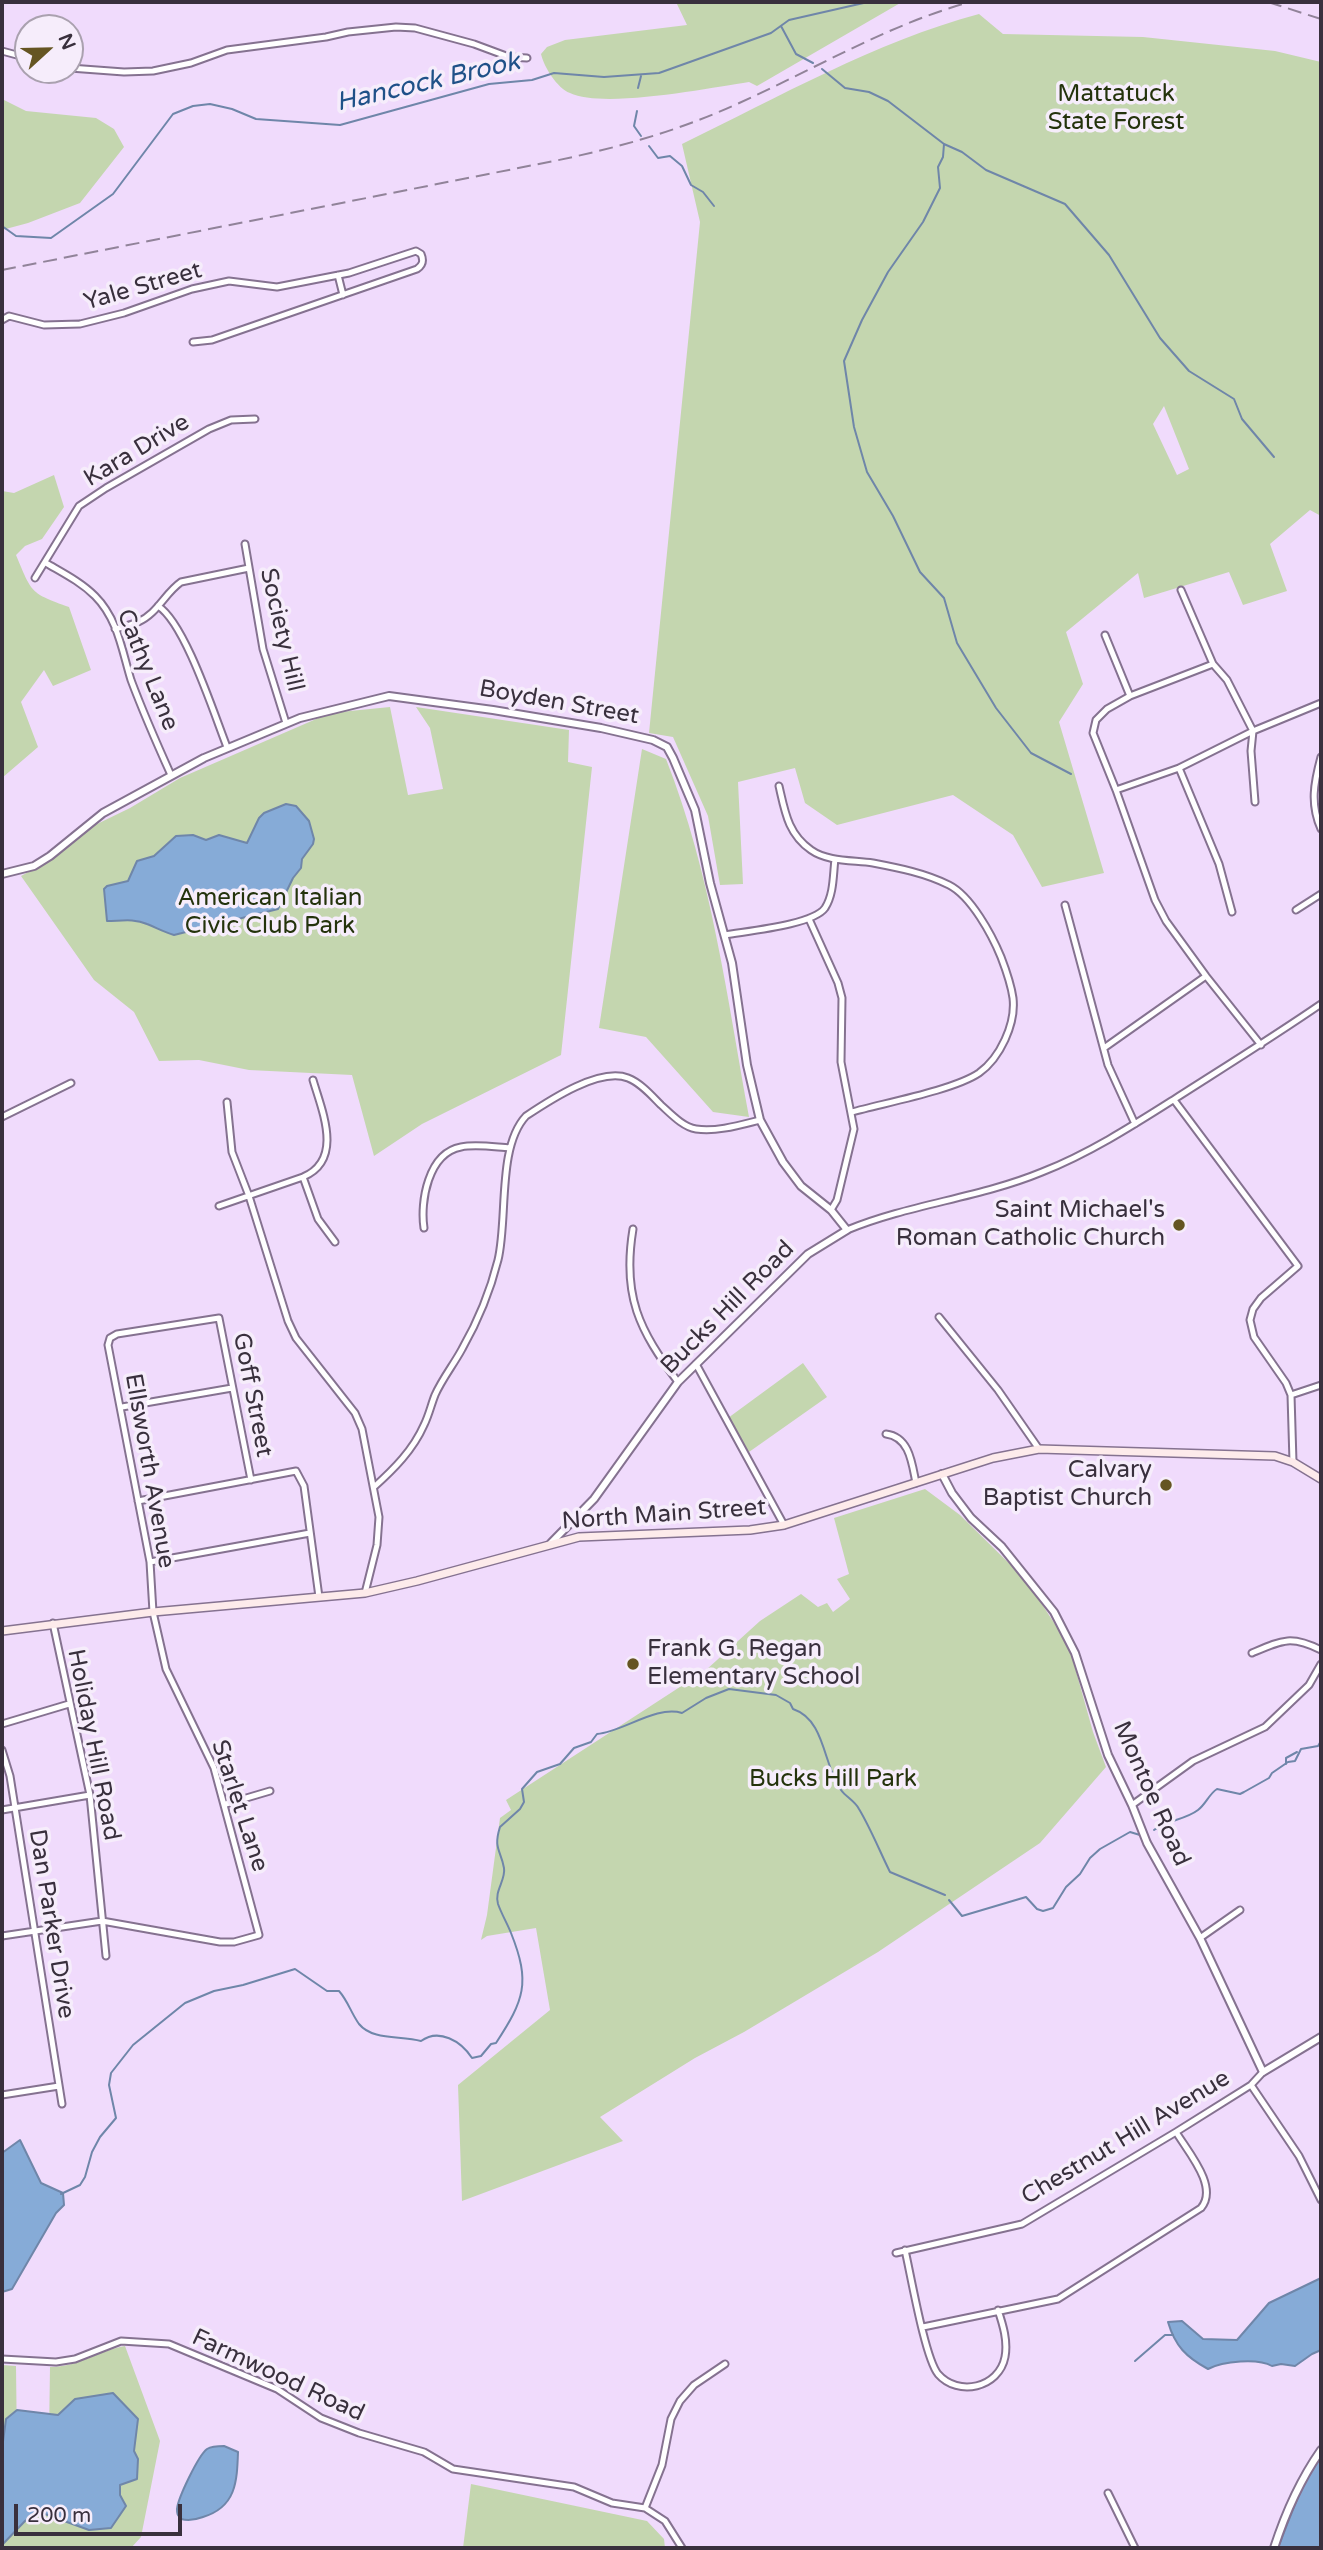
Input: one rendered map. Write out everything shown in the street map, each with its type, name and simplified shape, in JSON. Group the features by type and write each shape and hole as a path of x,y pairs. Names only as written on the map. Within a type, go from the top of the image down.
{"main road":[{"name":"North Main Street","path":"2,1631 153,1612 365,1593 579,1537 750,1530 784,1525 993,1458 1039,1449 1276,1456 1293,1462 1321,1479"}],"street":[{"path":"84,69 153,71 191,63 227,50 396,27 415,28 474,44 509,57 527,58"},
{"name":"Yale Street","path":"2,320 9,316 44,325 80,324 124,313 192,289 229,281 277,287 338,275 416,251 424,260 422,266 417,269 212,340 193,342"},
{"path":"338,275 343,295"},
{"name":"Kara Drive","path":"35,578 79,506 209,429 231,420 255,419"},
{"name":"Society Hill","path":"245,544 263,649 286,723"},
{"name":"Cathy Lane","path":"46,563 96,597 115,629 122,643 131,679 171,775"},
{"path":"115,629 139,622 181,582 249,568"},
{"path":"1181,590 1213,664 1227,680 1253,731 1251,751 1255,802"},
{"path":"158,606 167,612 182,634 228,747"},
{"path":"1105,635 1130,696"},
{"path":"1213,664 1130,696 1107,709 1096,720 1093,733 1155,900 1166,921 1261,1045"},
{"name":"Boyden Street","path":"2,874 34,866 50,856 89,822 171,775 228,747 286,723 379,699 404,697 601,727 653,740 667,747 695,810 710,883 732,963 747,1065 760,1120 783,1162 801,1186 831,1210 848,1230"},
{"path":"1116,790 1179,768 1253,731 1321,703"},
{"path":"1321,757 1314,786 1314,808 1321,829"},
{"path":"1179,768 1219,864 1232,912"},
{"path":"779,786 787,820 796,837 814,852 835,859 923,873 953,887 976,912 994,939 1006,969 1013,1000 1010,1025 997,1054 979,1072 958,1083 852,1111"},
{"path":"725,935 809,919 824,909 831,891 835,859"},
{"path":"1296,910 1321,894"},
{"path":"1065,905 1108,1065 1135,1124"},
{"path":"809,919 842,998 841,1062 852,1111 853,1141 837,1200 831,1210"},
{"path":"1104,1048 1206,975"},
{"name":"Bucks Hill Road","path":"551,1543 594,1499 678,1382 808,1254 848,1230 884,1216 1003,1186 1044,1171 1135,1124 1321,1004"},
{"path":"374,1487 388,1475 416,1440 425,1424 435,1394 475,1327 498,1258 510,1148 518,1124 526,1116 601,1076 627,1077 679,1121 697,1129 724,1128 760,1120"},
{"path":"219,1206 303,1177 320,1166 328,1146 326,1123 313,1080"},
{"path":"2,1117 71,1083"},
{"path":"1174,1100 1298,1266 1261,1298 1253,1309 1250,1320 1254,1337 1286,1383 1291,1395 1293,1462"},
{"path":"227,1102 232,1152 249,1196 288,1321 296,1338 355,1413 362,1429 379,1517 377,1545 365,1593"},
{"path":"424,1228 421,1210 435,1164 460,1147 510,1148"},
{"path":"303,1177 318,1219 335,1242"},
{"path":"633,1229 630,1247 631,1284 636,1314 650,1345 678,1382"},
{"path":"939,1317 1012,1408 1039,1449"},
{"name":"Goff Street","path":"110,1338 117,1334 219,1318 251,1480"},
{"name":"Ellsworth Avenue","path":"110,1338 108,1345 150,1562 153,1612"},
{"path":"696,1364 784,1525"},
{"path":"1291,1395 1321,1385"},
{"path":"122,1407 232,1388"},
{"path":"886,1434 900,1438 907,1447 916,1483"},
{"path":"138,1501 296,1471 304,1486 319,1597"},
{"name":"Montoe Road","path":"942,1474 952,1493 971,1518 1002,1547 1054,1612 1075,1653 1108,1755 1147,1843 1200,1938 1262,2072"},
{"path":"150,1562 310,1533"},
{"name":"Starlet Lane","path":"102,1922 220,1942 234,1942 259,1935 226,1804 214,1768 166,1669 153,1612"},
{"name":"Holiday Hill Road","path":"53,1623 90,1795 107,1956"},
{"path":"1252,1653 1279,1641 1291,1639 1303,1641 1321,1650"},
{"path":"1132,1805 1193,1761 1265,1727 1308,1685 1321,1664"},
{"path":"2,1724 69,1704"},
{"name":"Dan Parker Drive","path":"2,1750 10,1776 62,2104"},
{"path":"226,1804 270,1791"},
{"path":"2,1810 90,1795"},
{"path":"1200,1938 1240,1910"},
{"path":"2,1936 102,1922"},
{"name":"Chestnut Hill Avenue","path":"896,2253 1021,2224 1176,2132 1251,2085 1262,2072 1321,2037"},
{"path":"1251,2085 1299,2156 1321,2200"},
{"path":"2,2095 59,2086"},
{"path":"923,2327 1058,2299 1201,2208 1208,2197 1207,2185 1176,2132"},
{"path":"905,2250 931,2362 946,2382 957,2387 983,2384 993,2378 1002,2367 1005,2333 998,2310"},
{"name":"Farmwood Road","path":"2,2359 56,2362 75,2359 121,2340 169,2344 277,2389 321,2418 359,2433 424,2452 453,2469 574,2487 612,2503 645,2508"},
{"path":"682,2548 665,2521 645,2508 662,2465 671,2419 680,2401 694,2385 725,2364"},
{"path":"1274,2548 1283,2520 1310,2465 1321,2450"},
{"path":"1108,2493 1135,2548"}],"green space":[{"path":"676,2 902,2 757,86 749,82 657,96 607,99 586,97 565,90 545,65 541,54 547,47 565,40 687,25"},
{"name":"Mattatuck State Forest","path":"979,14 1003,34 1143,37 1275,51 1321,62 1321,516 1310,510 1270,544 1287,591 1243,605 1229,572 1144,598 1138,573 1066,632 1083,684 1059,722 1104,873 1042,887 1013,835 953,795 837,825 805,803 795,768 738,782 743,884 720,885 708,816 673,737 649,733 700,222 682,144 865,55","holes":["1164,406 1189,469 1177,475 1153,424"]},
{"path":"2,99 26,111 96,118 114,129 124,147 80,203 2,230"},
{"path":"54,475 64,507 42,539 25,546 16,555 34,590 69,607 91,670 53,686 44,670 21,702 38,747 2,778 2,491 14,493"},
{"name":"American Italian Civic Club Park","path":"390,707 408,795 443,789 430,728 416,707 569,730 568,762 592,767 561,1055 422,1124 374,1156 352,1075 249,1070 199,1060 159,1061 134,1012 94,980 21,876 54,858 95,825 180,778 330,713"},
{"path":"642,749 666,759 695,846 716,935 749,1117 713,1112 646,1037 599,1028"},
{"path":"803,1363 827,1397 749,1452 728,1418"},
{"name":"Bucks Hill Park","path":"925,1489 960,1515 1027,1581 1069,1646 1093,1732 1106,1767 1040,1843 878,1952 695,2058 600,2117 623,2141 462,2201 458,2085 550,2010 536,1928 487,1936 481,1940 500,1818 511,1810 506,1800 706,1670 760,1621 801,1594 818,1607 827,1603 833,1612 850,1599 837,1579 849,1574 834,1518"},
{"path":"125,2346 160,2441 141,2537 131,2548 2,2548 2,2365 16,2366 17,2451 49,2437 50,2367 79,2362"},
{"path":"471,2484 647,2521 664,2539 665,2548 463,2548"}],"water":[{"path":"286,804 296,806 309,821 314,839 278,909 174,935 137,921 107,921 104,889 128,881 137,861 154,856 176,836 193,835 206,840 219,835 247,843 264,813"},
{"path":"20,2140 41,2183 63,2193 64,2205 56,2213 12,2289 2,2292 2,2153"},
{"path":"1321,2278 1321,2350 1295,2366 1240,2362 1208,2369 1182,2350 1168,2322 1182,2321 1203,2339 1237,2340 1269,2303"},
{"path":"113,2393 138,2419 134,2451 138,2459 137,2479 120,2485 120,2495 126,2506 111,2528 89,2530 42,2513 25,2521 2,2545 2,2449 6,2419 17,2410 58,2415 75,2399"},
{"path":"224,2446 238,2452 235,2483 228,2500 214,2513 192,2520 181,2519 177,2513 178,2504 199,2460 207,2449"},
{"path":"1321,2457 1321,2548 1278,2548 1302,2489"}],"waterway":[{"name":"Hancock Brook","path":"2,226 16,236 51,238 113,194 173,114 193,106 210,104 256,119 340,125 489,84 532,80 554,73 604,77 659,73 771,33 789,20 868,2"},
{"path":"781,26 796,54 813,63"},
{"path":"822,69 845,88 869,92 888,101 944,144 962,152 986,170 1065,204 1109,255 1160,338 1189,371 1234,399 1242,419 1274,457"},
{"path":"638,88 641,76"},
{"path":"637,111 634,126 641,136"},
{"path":"944,144 943,157 938,167 940,188 923,222 888,272 844,361 854,427 867,472 893,516 920,572 944,598 957,643 996,708 1031,753 1071,774"},
{"path":"649,146 658,158 670,156 682,166 691,185 703,192 714,206"},
{"path":"61,2194 80,2185 100,2137 116,2118 109,2085 111,2073 133,2045 185,2003 214,1991 295,1969 327,1991 339,1991 359,2024 372,2033 421,2041 428,2037 442,2036 462,2046 472,2058 481,2056 491,2044 496,2043 506,2028 522,1991 521,1965 517,1950 497,1899 504,1872 497,1840 500,1827 524,1802 522,1789 537,1772 560,1764 574,1748 591,1742 597,1734 661,1713 682,1713 706,1698 729,1689 776,1695 804,1715 818,1733 835,1780 859,1809 890,1872 945,1895"},
{"path":"1154,1830 1201,1808 1217,1789 1240,1794 1244,1792 1269,1778 1288,1762 1295,1761 1301,1749 1318,1746 1321,1741"},
{"path":"1286,1764 1286,1758 1297,1752"},
{"path":"949,1900 962,1916 1026,1897 1037,1909 1043,1911 1053,1908 1066,1887 1100,1849 1130,1832 1140,1835"},
{"path":"1135,2361 1165,2335 1173,2335"}],"railway":[{"path":"2,270 554,161 624,144 715,114 880,35 970,2"},
{"path":"1268,2 1321,19"}],"place":[{"name":"Saint Michael's Roman Catholic Church","path":"1179,1225"},
{"name":"Calvary Baptist Church","path":"1166,1485"},
{"name":"Frank G. Regan Elementary School","path":"633,1664"}]}
